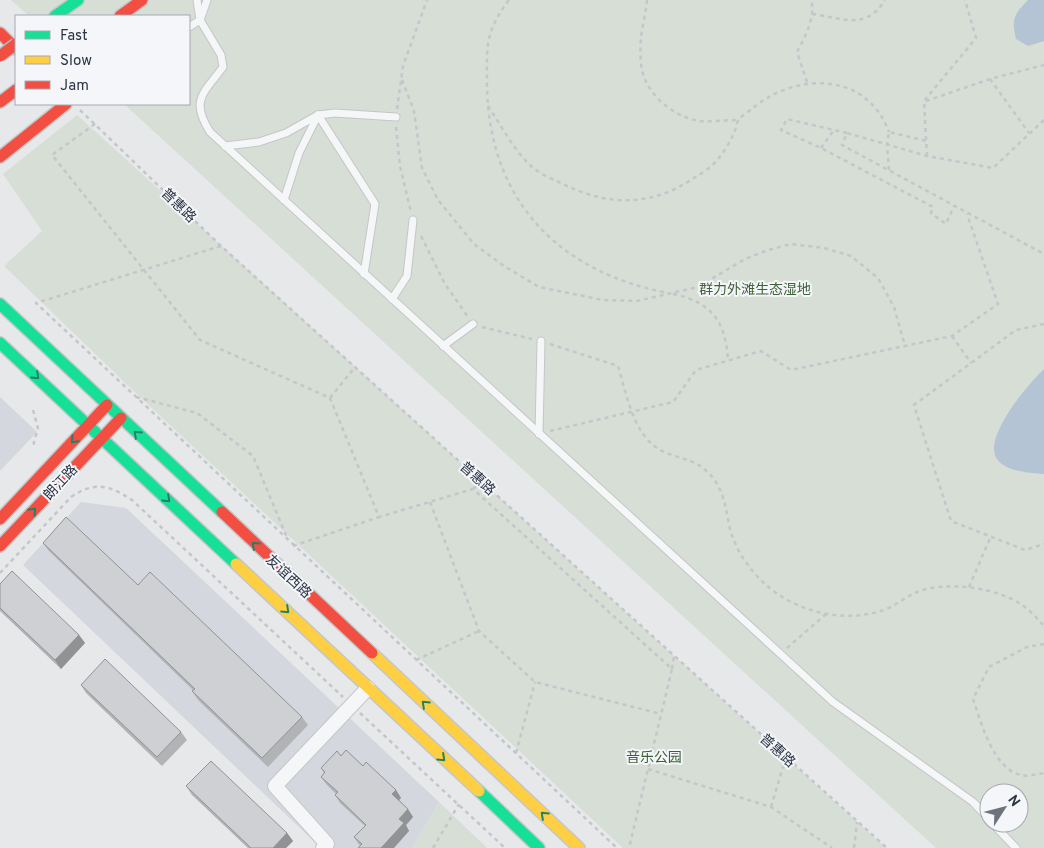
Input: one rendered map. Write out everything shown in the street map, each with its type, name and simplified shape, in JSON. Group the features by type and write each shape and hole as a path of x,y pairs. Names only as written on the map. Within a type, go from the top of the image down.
{"main road":[{"path":"56,15 78,0"},
{"path":"121,15 142,0"},
{"path":"0,33 15,48"},
{"path":"0,56 15,45"},
{"path":"0,102 15,91"},
{"path":"0,157 65,105"},
{"name":"友谊西路","path":"0,304 579,848"},
{"name":"友谊西路","path":"0,343 539,848"},
{"name":"朗江路","path":"0,519 108,405"},
{"name":"朗江路","path":"0,546 121,418"}],"street":[{"path":"323,848 327,844 275,786 368,688"}],"lane":[{"path":"196,0 200,20 221,55 223,67 200,98 200,116 210,132 833,702 973,802 979,809"},
{"path":"190,26 200,20 207,0"},
{"path":"224,146 258,142 286,133 318,115 334,113 396,116"},
{"path":"284,200 299,153 318,115"},
{"path":"318,115 375,204 364,274"},
{"path":"392,299 408,276 413,220"},
{"path":"443,346 472,324"},
{"path":"539,434 541,341"},
{"path":"1002,833 1016,848"}],"path":[{"path":"427,0 403,66 396,116 400,166 413,220 445,284 472,324 541,341 618,366 638,427 654,446 696,462 713,478 723,496 734,540 755,574 765,584 790,601 826,614 850,615 884,610 916,592 929,588 969,587 1019,603 1044,626"},
{"path":"509,0 490,30 486,54 488,106 496,151 509,186 536,223 563,249 593,268 644,288 690,298 705,306 722,326 727,341 728,360"},
{"path":"647,0 641,38 641,65 644,78 653,92 668,107 691,119 701,121 739,120"},
{"path":"807,82 797,52 814,8 811,0"},
{"path":"812,14 863,21 875,13 885,0"},
{"path":"927,156 924,101 976,38 965,0"},
{"path":"924,101 1044,65"},
{"path":"402,78 414,111 422,168 438,200 474,244 504,266 539,287 565,294 603,300 637,301 698,287 745,259 768,250 791,244 824,248 851,256 878,278 894,307 905,346"},
{"path":"990,80 1029,133"},
{"path":"488,106 530,165 576,191 597,198 621,201 640,200 669,193 705,171 718,160 733,136 739,120 766,98 807,82 852,90 872,102 885,121 889,132 887,145 889,170"},
{"name":"普惠路","path":"74,105 221,246 887,848"},
{"path":"954,206 946,224 931,213 933,207 821,148 781,130 786,118 927,156 993,168 1044,120"},
{"path":"95,124 52,154 200,340 330,398 379,517"},
{"path":"821,148 834,130"},
{"path":"889,132 927,140"},
{"path":"847,133 842,145 1044,254"},
{"path":"539,434 674,402 696,370 762,351 791,370 952,336 998,304 967,214"},
{"path":"221,246 145,271 36,303 134,397 617,848"},
{"path":"1044,324 1016,330 914,405 951,521 1025,550 1044,544"},
{"path":"952,336 971,363"},
{"path":"330,398 355,367"},
{"path":"134,397 197,413 253,456 288,541"},
{"path":"33,410 38,428 33,446"},
{"path":"293,546 379,517 473,489 481,481"},
{"path":"0,574 71,497 84,489 100,486 116,490 132,500 505,848"},
{"path":"473,489 672,669"},
{"path":"430,502 479,631 534,682 661,714"},
{"path":"969,587 991,536"},
{"path":"780,654 826,614"},
{"path":"416,660 479,631"},
{"path":"1044,644 1027,647 989,667 973,699 983,730 1000,762 1021,776 1044,773"},
{"path":"629,848 674,656"},
{"path":"516,753 534,682"},
{"path":"771,807 786,757"},
{"path":"648,769 771,807 832,848"},
{"path":"433,848 458,804"},
{"path":"854,848 857,821"}],"shaded area":[{"path":"0,397 37,432 0,471"},
{"path":"81,502 126,508 439,802 412,848 321,848 23,565"}],"green space":[{"name":"群力外滩生态湿地","path":"11,0 1044,0 1044,848 936,848 125,105 190,105 190,15 28,15"},
{"name":"音乐公园","path":"77,115 886,848 623,848 140,397 4,266 42,231 3,174"},
{"path":"439,802 487,848 412,848"}],"water":[{"path":"1028,0 1044,0 1044,41 1028,46 1016,39 1014,21 1017,13"},
{"path":"1044,369 1044,474 1006,467 997,459 994,450 1001,425 1028,386"}],"building":[{"path":"66,517 138,585 150,572 302,717 262,758 192,691 195,689 43,543"},
{"path":"12,571 79,635 55,660 0,608 0,584"},
{"path":"105,659 181,732 157,757 81,685"},
{"path":"346,750 363,766 366,762 396,790 392,794 408,809 399,819 404,823 381,848 358,848 362,844 354,837 366,825 335,795 338,792 321,777 325,772 321,768 337,751 341,756"},
{"path":"211,761 287,833 273,848 251,848 186,786"}],"traffic: fast":[{"path":"56,15 78,0"},
{"path":"0,304 222,512"},
{"path":"0,343 236,564"},
{"path":"479,791 539,848"}],"traffic: slow":[{"path":"236,564 479,791"},
{"path":"372,653 579,848"}],"traffic: jam":[{"path":"121,15 142,0"},
{"path":"0,33 15,48"},
{"path":"0,56 15,45"},
{"path":"0,102 15,91"},
{"path":"0,157 65,105"},
{"path":"0,519 107,405"},
{"path":"0,546 121,418"},
{"path":"222,512 372,653"}]}
